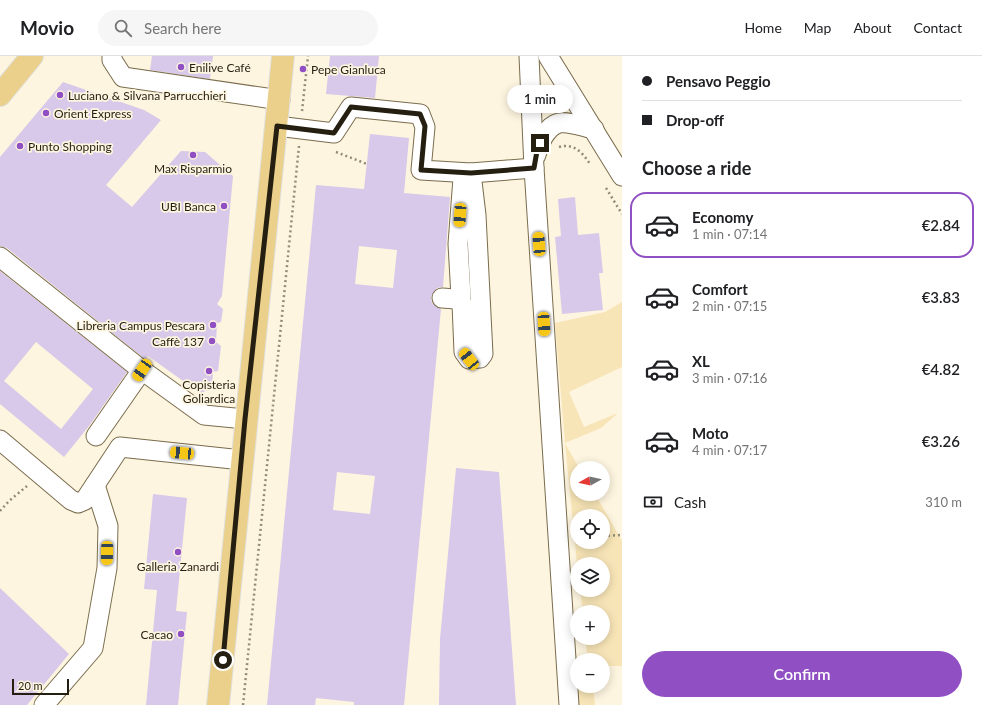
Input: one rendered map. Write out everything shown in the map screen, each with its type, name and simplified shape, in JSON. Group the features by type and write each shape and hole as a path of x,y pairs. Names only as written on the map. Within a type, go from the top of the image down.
{"main road":[{"path":"0,77 28,56"},
{"path":"0,95 32,56"},
{"path":"218,705 245,419 280,100 283,56"}],"street":[{"path":"112,56 112,60 123,77 280,100"},
{"path":"529,56 534,168 569,705"},
{"path":"548,56 594,129 619,165"},
{"path":"562,56 573,96"},
{"path":"277,126 334,133 351,107 420,114 425,126 421,170 467,173 534,168"},
{"path":"534,168 537,151 544,135 558,123 566,123 594,129"},
{"path":"467,173 476,215 483,354 480,358 469,359 464,352 462,304 449,299 461,297 458,244 467,173"},
{"path":"0,257 142,370 204,415 245,419"},
{"path":"96,436 142,370"},
{"path":"0,440 75,503 85,500 120,448 202,454 242,460"},
{"path":"44,705 93,648 107,568 108,526 95,485"}],"path":[{"path":"243,705 308,56"},
{"path":"555,148 566,145 574,147 582,153 591,165"},
{"path":"0,511 8,501 40,474"},
{"path":"610,536 622,535"}],"shaded area":[{"path":"622,302 622,367 569,392 584,427 618,413 601,428 565,443 555,323 605,312"},
{"path":"565,443 575,461 570,461 570,493"},
{"path":"571,501 599,501 604,509 572,509"},
{"path":"610,520 622,541 622,666 610,666 610,653 587,653 586,645 610,645 610,605 582,605 581,597 610,597 610,557 576,557 576,549 610,549"},
{"path":"568,662 570,662 570,693 594,693 595,705 570,705"}],"building":[{"name":"Enilive Café","path":"152,56 213,56 210,79 150,70"},
{"path":"330,56 379,56 375,98 326,94"},
{"path":"63,82 144,110 161,120 106,185 132,207 181,151 205,152 233,176 222,296 217,304 223,309 221,322 217,323 216,342 221,346 218,371 213,372 212,389 200,393 148,356 145,359 7,248 0,246 0,157"},
{"path":"370,134 409,138 404,193 450,197 443,287 437,288 431,297 432,303 441,309 404,705 354,705 354,702 316,698 315,705 267,705 316,185 364,189","holes":["359,246 397,250 393,288 355,284","337,472 375,476 370,514 333,510"]},
{"path":"575,197 578,235 599,233 603,273 599,273 603,310 562,314 555,237 561,236 558,199"},
{"path":"0,271 127,372 89,426 64,457 0,404","holes":["36,342 93,389 61,429 4,381"]},
{"path":"456,468 499,472 516,705 439,705 440,639"},
{"path":"153,494 187,498 176,611 187,612 178,705 146,705 157,590 144,589"},
{"path":"0,588 69,654 27,705 0,705"}],"place":[{"name":"Enilive Café","path":"181,67"},
{"name":"Pepe Gianluca","path":"303,69"},
{"name":"Luciano & Silvana Parrucchieri","path":"60,95"},
{"name":"Orient Express","path":"46,113"},
{"name":"Punto Shopping","path":"20,146"},
{"name":"Max Risparmio","path":"193,155"},
{"name":"UBI Banca","path":"224,206"},
{"name":"Libreria Campus Pescara","path":"213,325"},
{"name":"Caffè 137","path":"212,341"},
{"name":"Copisteria Goliardica","path":"209,371"},
{"name":"Galleria Zanardi","path":"178,552"},
{"name":"Cacao","path":"181,634"}],"route":[{"path":"223,660 245,419 277,126 334,133 351,107 420,114 425,126 421,170 471,173 534,168 540,143"}]}
